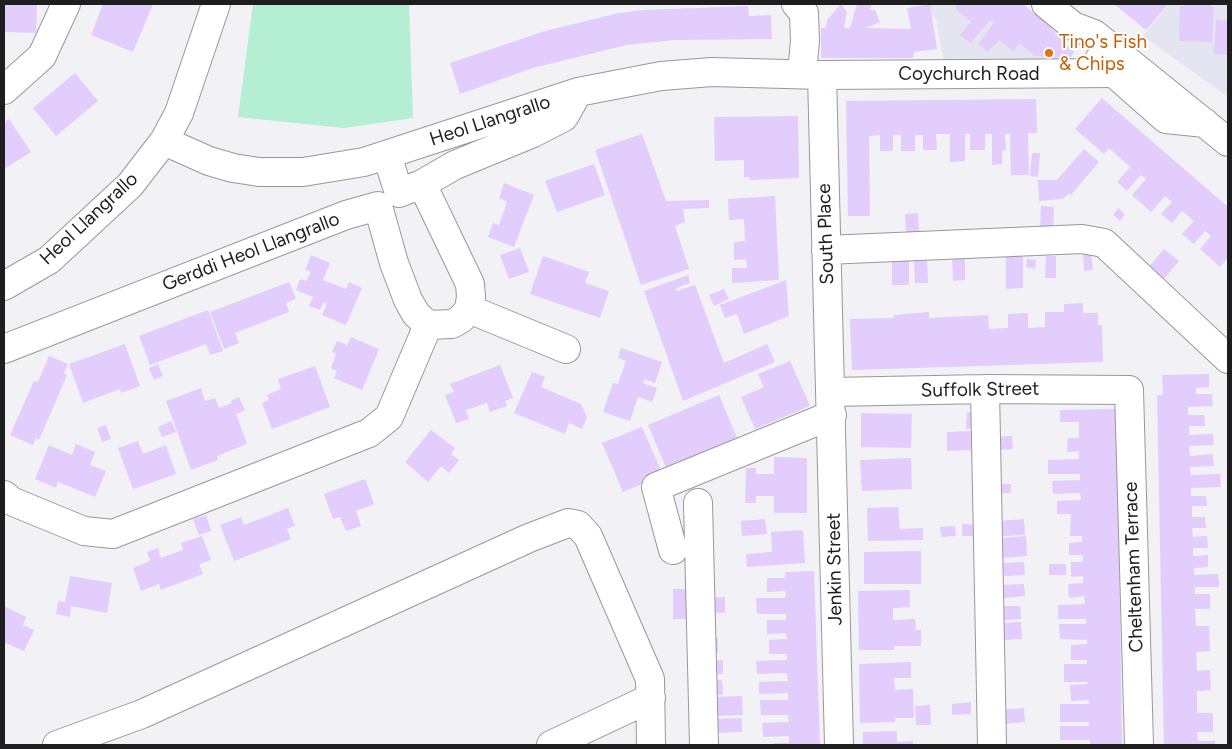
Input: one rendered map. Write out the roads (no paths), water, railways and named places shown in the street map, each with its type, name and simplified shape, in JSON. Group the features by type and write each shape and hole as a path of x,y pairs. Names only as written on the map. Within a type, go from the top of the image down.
{"street":[{"path":"4,90 42,56 66,4"},
{"name":"Heol Llangrallo","path":"4,286 49,260 130,185 164,140 182,105 216,4"},
{"name":"South Place","path":"796,4 804,13 805,41 812,75 826,250 832,404"},
{"path":"1046,4 1074,26 1094,34 1228,142"},
{"path":"1074,26 1082,46 1166,118 1205,123"},
{"name":"Heol Llangrallo","path":"164,140 209,161 260,172 313,171 364,162 578,92 670,76 712,72 812,75"},
{"name":"Coychurch Road","path":"812,75 1115,73"},
{"name":"Gerddi Heol Llangrallo","path":"4,349 399,194 455,165 533,133 564,117 578,92"},
{"path":"387,155 399,194 470,284 471,297 469,309 461,319 452,324 428,325 416,314 408,300 394,263 399,194"},
{"path":"826,250 1082,239 1104,243 1228,359"},
{"path":"469,309 566,349"},
{"path":"4,495 10,501 84,531 113,534 368,433 389,417 428,325"},
{"path":"985,389 992,745"},
{"name":"Suffolk Street","path":"832,404 985,389 1129,390"},
{"name":"Cheltenham Terrace","path":"1129,390 1139,745"},
{"path":"673,550 656,488 832,404"},
{"name":"Jenkin Street","path":"832,404 839,745"},
{"path":"698,503 704,745"},
{"path":"58,745 142,714 529,538 568,523 578,525 588,536 650,679 650,745"},
{"path":"551,745 651,698"}],"place":[{"name":"Tino's Fish & Chips","path":"1049,53"}]}
